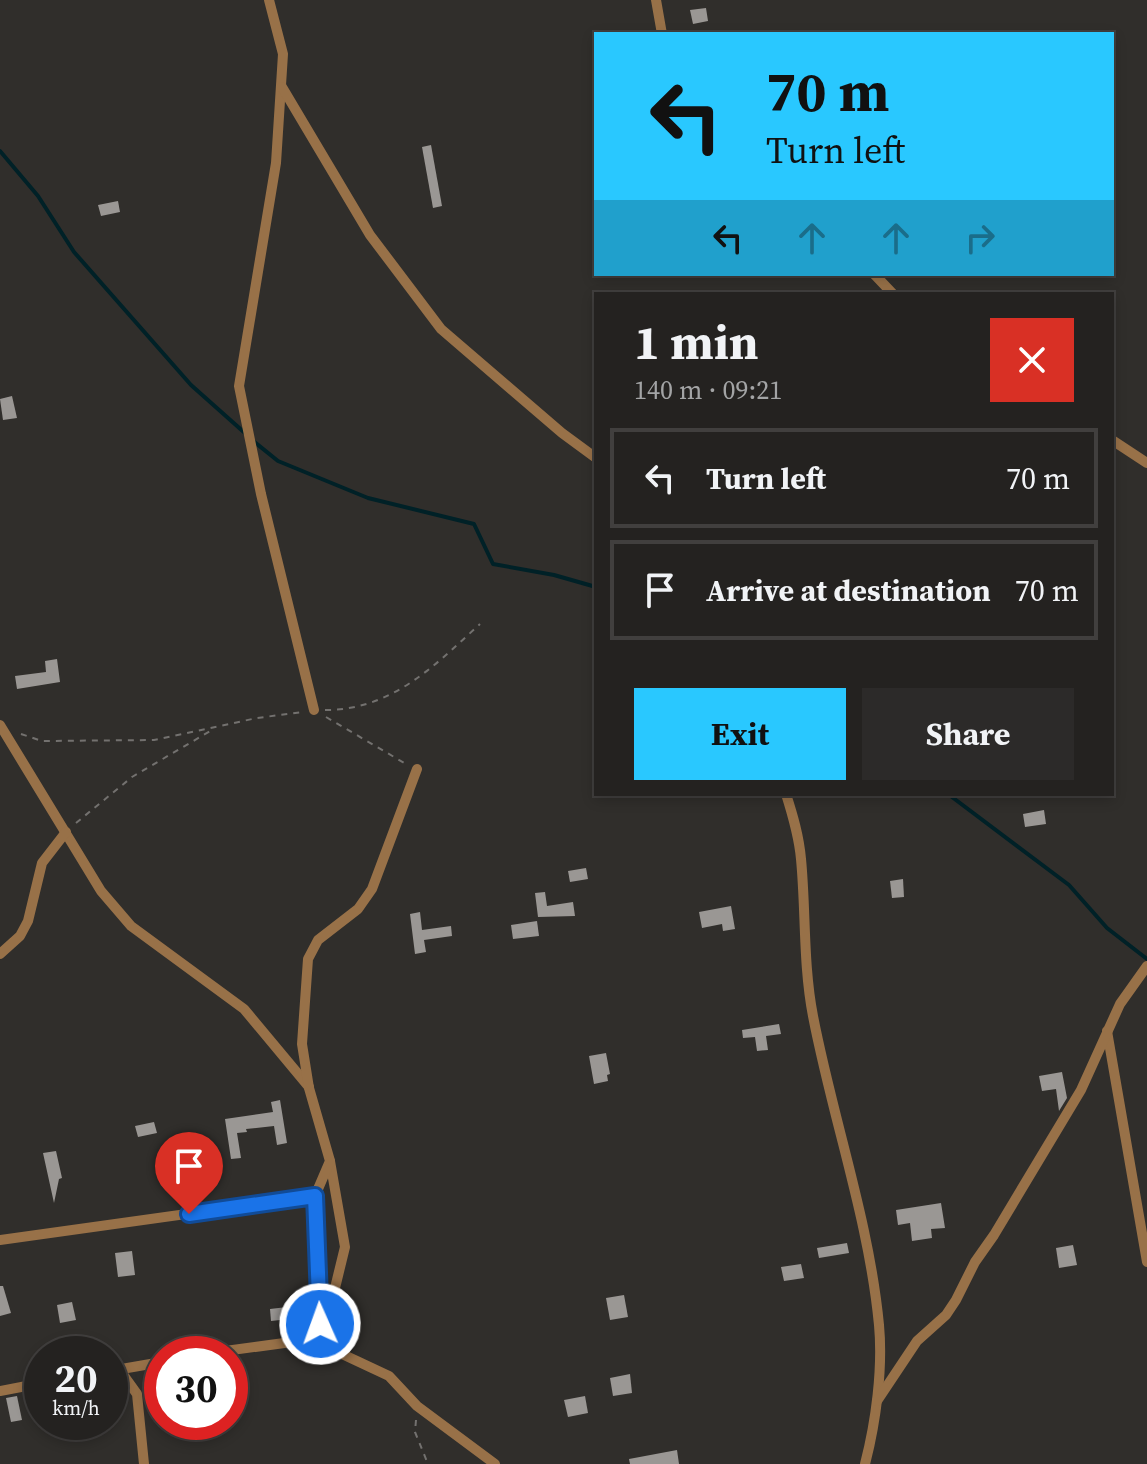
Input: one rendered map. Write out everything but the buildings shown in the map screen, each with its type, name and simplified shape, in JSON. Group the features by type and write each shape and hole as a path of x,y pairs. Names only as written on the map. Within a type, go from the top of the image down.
{"street":[{"path":"269,0 283,54 276,163 239,386 261,494 314,710"},
{"path":"656,0 662,32"},
{"path":"281,85 370,235 441,329 562,433 594,457"},
{"path":"876,276 891,292"},
{"path":"1114,441 1147,463"},
{"path":"2,727 101,891 131,926 244,1009 309,1088"},
{"path":"319,1311 335,1288 345,1247 330,1161 309,1088 302,1044 308,959 318,940 358,909 372,889 417,769"},
{"path":"787,796 798,833 802,860 803,926 812,1015 865,1233 879,1327 876,1403 865,1464"},
{"path":"0,954 24,929 42,863 66,832"},
{"path":"876,1403 917,1341 946,1315 956,1300 975,1262 1081,1090 1120,1004 1147,966"},
{"path":"1107,1029 1147,1262"},
{"path":"248,1348 299,1341 312,1334 320,1324 315,1196 330,1161"},
{"path":"0,1240 315,1196"},
{"path":"319,1311 342,1354 389,1376 417,1406 495,1464"},
{"path":"128,1385 137,1394 144,1464"},
{"path":"0,1391 24,1386"}],"path":[{"path":"2,727 42,741 154,740 257,718 314,710 349,710 390,695 428,673 480,624"},
{"path":"314,710 417,769"},
{"path":"66,832 132,777 213,729"},
{"path":"417,1406 415,1432 428,1464"}],"waterway":[{"path":"0,151 38,196 74,252 191,385 246,434"},
{"path":"252,440 278,461 368,498 474,524 493,564 554,575 594,586"},
{"path":"951,796 1069,885 1107,928 1147,959"}],"route":[{"path":"189,1214 315,1196 320,1324"}]}
